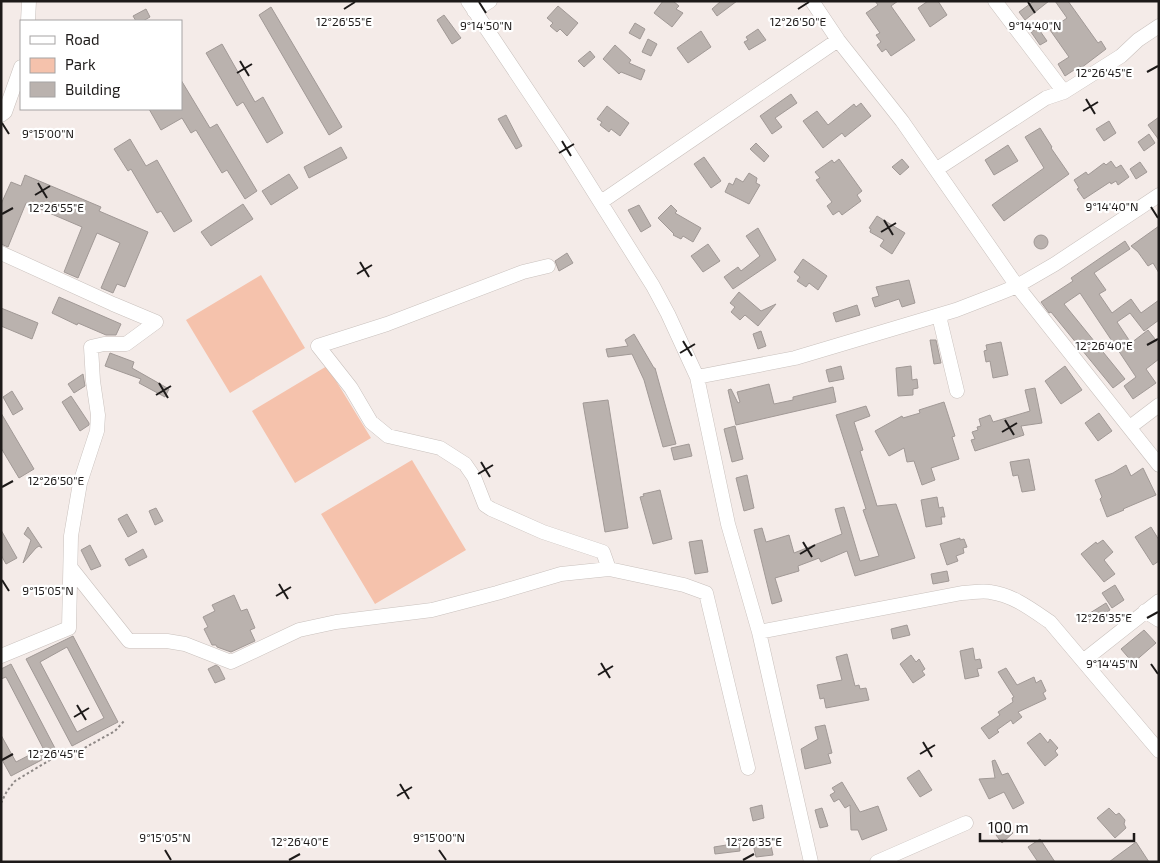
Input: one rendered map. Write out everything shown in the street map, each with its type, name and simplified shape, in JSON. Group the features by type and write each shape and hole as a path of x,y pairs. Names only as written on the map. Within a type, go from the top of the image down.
{"street":[{"path":"28,20 29,1"},
{"path":"490,1 471,6 601,202 653,286 668,314 696,377 728,524 759,632 811,862"},
{"path":"812,1 838,40 902,121 1016,286 1159,465"},
{"path":"995,1 1064,92"},
{"path":"936,169 1046,98 1064,92 1121,56 1138,40 1159,26"},
{"path":"601,202 838,40"},
{"path":"1,115 5,112 20,70"},
{"path":"696,377 795,358 956,310 1016,286 1055,264 1159,195"},
{"path":"1,254 156,322 126,344 104,344 91,347 98,415 97,431 80,483 71,536 70,628 1,656"},
{"path":"548,266 523,272 386,324 318,346 350,388 371,422 388,436 440,448 465,464 474,477 486,505 491,509 543,532 603,552 609,569"},
{"path":"939,316 957,391"},
{"path":"1130,427 1159,405"},
{"path":"71,568 129,641 167,641 185,644 231,662 299,630 336,622 432,610 561,574 609,569 684,585 706,593 748,768"},
{"path":"759,632 962,593 989,591 1010,597 1029,607 1050,622 1159,751"},
{"path":"1082,661 1159,601"},
{"path":"1144,611 1159,620"},
{"path":"877,862 966,823"}],"path":[{"path":"1,803 15,781 64,751 79,751 115,731 125,720"}],"green space":[{"path":"261,275 305,348 230,393 186,320"},
{"path":"327,366 371,438 295,483 252,411"},
{"path":"412,460 466,550 375,604 321,514"}],"building":[{"path":"663,1 673,1 679,6 676,9 683,13 672,27 654,13"},
{"path":"721,1 737,1 717,16 712,9"},
{"path":"875,1 898,1 891,6 915,40 891,56 886,49 882,52 877,45 881,42 876,35 880,33 866,13 878,5"},
{"path":"928,1 938,1 947,15 930,27 918,8"},
{"path":"1034,1 1049,1 1025,20 1019,12"},
{"path":"1055,1 1068,1 1098,43 1101,41 1106,49 1081,68 1080,66 1065,76 1058,64 1069,57 1050,30 1067,18"},
{"path":"558,6 578,23 567,36 560,29 557,32 550,26 553,23 547,18"},
{"path":"271,7 342,127 329,135 259,15"},
{"path":"146,9 150,17 145,20 135,20 133,16"},
{"path":"444,15 461,38 452,44 437,20"},
{"path":"635,23 645,29 640,39 629,33"},
{"path":"1038,28 1047,41 1040,45 1031,32"},
{"path":"758,29 766,40 749,50 744,42 748,40 746,37"},
{"path":"701,31 711,47 688,63 677,48"},
{"path":"648,39 657,44 651,56 642,52"},
{"path":"222,44 255,102 263,97 283,133 267,143 243,102 237,106 206,53"},
{"path":"615,45 631,60 629,63 645,70 641,80 621,72 619,74 603,59"},
{"path":"590,51 595,57 584,67 578,61"},
{"path":"182,82 210,128 217,124 257,191 245,199 227,170 222,173 196,130 191,133 182,118 161,130 150,110 182,110"},
{"path":"791,94 797,103 775,118 782,127 772,134 760,116"},
{"path":"861,103 871,116 845,137 842,133 823,148 803,121 817,111 828,125 854,104 856,107"},
{"path":"607,106 629,123 620,136 611,129 609,132 600,125 602,122 597,119"},
{"path":"506,115 522,146 516,149 498,119"},
{"path":"1159,117 1159,140 1148,125"},
{"path":"1109,121 1116,133 1104,141 1096,129"},
{"path":"1040,128 1069,174 1004,221 992,205 1044,168 1025,137"},
{"path":"1149,134 1155,143 1144,151 1138,142"},
{"path":"130,139 146,166 157,160 192,221 174,232 161,211 157,213 131,169 128,171 114,149"},
{"path":"756,143 769,156 764,162 750,149"},
{"path":"1008,145 1018,161 994,175 985,160"},
{"path":"341,147 347,158 309,178 304,167"},
{"path":"704,157 721,181 711,188 694,164"},
{"path":"839,159 862,191 857,195 861,201 842,215 839,211 833,215 827,206 832,202 816,180 820,178 815,172 832,160 834,163"},
{"path":"902,159 909,167 900,175 892,167"},
{"path":"1111,161 1116,168 1121,165 1129,177 1118,185 1116,181 1111,184 1110,182 1084,199 1077,189 1079,188 1074,180 1086,172 1088,175 1104,163 1106,165"},
{"path":"1140,162 1147,172 1136,179 1130,169"},
{"path":"749,173 757,178 756,183 760,185 749,204 725,192 729,183 733,185 736,178 743,182"},
{"path":"289,174 298,188 271,205 262,191"},
{"path":"25,175 101,207 99,211 148,232 125,287 117,284 113,293 101,288 120,243 97,233 78,278 64,272 82,227 26,203 8,247 1,244 1,204 11,182 21,186"},
{"path":"243,204 253,219 211,246 201,232"},
{"path":"639,205 651,226 641,232 628,210"},
{"path":"671,205 677,211 675,213 701,228 693,242 683,236 681,239 673,235 658,218"},
{"path":"877,216 905,233 892,254 880,246 884,240 870,232 871,229 869,228"},
{"path":"1159,226 1159,273 1153,263 1148,266 1131,246"},
{"path":"758,228 776,260 733,289 724,277 738,267 741,271 760,256 746,236"},
{"path":"1041,235 1046,237 1048,242 1046,247 1041,249 1036,247 1034,242 1036,237"},
{"path":"1125,241 1130,249 1094,273 1106,290 1099,294 1112,313 1131,299 1141,313 1159,300 1159,320 1144,331 1130,313 1117,322 1131,343 1148,330 1159,344 1159,359 1146,369 1156,383 1133,399 1124,386 1136,377 1080,293 1064,304 1125,379 1113,388 1041,302 1073,281 1071,278"},
{"path":"708,244 720,261 703,272 691,256"},
{"path":"567,253 573,263 559,271 555,261"},
{"path":"803,259 827,276 818,290 809,283 806,287 797,281 800,277 794,272"},
{"path":"909,280 915,303 902,307 899,299 875,307 872,298 879,296 876,287"},
{"path":"739,292 761,311 776,304 758,326 745,315 740,320 731,312 735,307 730,303"},
{"path":"59,297 121,324 116,335 106,335 78,323 77,325 52,313"},
{"path":"857,305 860,315 836,322 833,313"},
{"path":"1,308 38,323 32,339 1,326"},
{"path":"761,331 766,346 758,349 753,334"},
{"path":"634,334 655,368 676,444 663,447 644,380 632,354 608,357 606,349 628,346 625,340"},
{"path":"930,340 936,340 941,363 934,364"},
{"path":"1001,342 1008,375 993,378 990,361 986,362 984,351 987,350 986,345"},
{"path":"110,353 134,362 132,368 169,389 165,397 139,383 141,379 105,366"},
{"path":"841,366 844,379 829,382 826,370"},
{"path":"911,366 912,380 917,379 918,388 913,389 913,395 898,396 896,368"},
{"path":"1065,366 1082,390 1061,404 1045,381"},
{"path":"83,374 85,386 74,393 68,384"},
{"path":"769,384 774,404 833,387 836,402 736,425 728,390 731,389 738,403 740,402 737,392"},
{"path":"1035,388 1042,423 1021,426 1024,435 975,451 971,440 975,439 972,432 978,430 977,427 981,426 979,419 990,415 993,422 1030,411 1025,390"},
{"path":"12,391 23,409 13,415 3,397"},
{"path":"71,396 89,423 80,431 62,402"},
{"path":"608,400 628,528 605,532 583,403"},
{"path":"944,402 955,436 952,437 959,459 931,468 935,480 922,485 914,461 907,462 904,448 889,456 875,431 902,416 903,418 920,413 919,410"},
{"path":"866,406 870,416 854,422 863,450 860,451 877,506 896,504 915,558 855,576 847,551 821,562 819,558 798,566 799,571 775,578 782,601 772,604 754,530 762,528 766,542 789,535 794,553 842,534 835,509 844,507 860,561 879,556 863,510 866,509 836,415"},
{"path":"1,413 34,469 19,478 1,448"},
{"path":"1099,413 1112,431 1098,441 1085,423"},
{"path":"735,426 743,459 732,462 724,429"},
{"path":"689,444 692,456 674,460 671,448"},
{"path":"1029,459 1035,490 1022,492 1018,475 1013,476 1010,462"},
{"path":"1126,465 1131,476 1143,468 1156,495 1107,517 1095,480 1113,473"},
{"path":"747,475 754,508 744,511 736,478"},
{"path":"660,490 672,539 653,544 640,497 644,496 643,494"},
{"path":"937,497 939,508 943,507 945,517 941,517 942,524 926,527 921,500"},
{"path":"156,508 163,521 155,525 149,511"},
{"path":"127,514 137,532 128,537 118,519"},
{"path":"28,527 42,548 39,546 36,548 23,563 31,540 24,534"},
{"path":"1151,527 1159,540 1159,561 1153,565 1135,537"},
{"path":"1,530 17,558 6,564 1,555"},
{"path":"960,538 960,540 964,539 967,547 963,548 964,553 956,556 958,561 947,565 940,544"},
{"path":"702,540 708,572 695,574 689,542"},
{"path":"1103,540 1113,552 1104,560 1115,574 1104,582 1081,554 1096,542 1097,544"},
{"path":"90,545 101,566 91,570 81,550"},
{"path":"143,549 147,557 129,566 125,559"},
{"path":"947,571 949,581 933,584 931,574"},
{"path":"1115,585 1124,600 1112,608 1102,593"},
{"path":"234,595 241,611 247,609 255,628 250,630 255,641 231,652 212,645 204,629 208,627 203,617 215,611 212,605"},
{"path":"1106,603 1110,610 1086,624 1082,618"},
{"path":"907,625 910,635 893,639 891,629"},
{"path":"1144,630 1156,643 1133,663 1121,649"},
{"path":"73,636 118,722 72,746 26,659","holes":["67,647 104,718 77,732 40,662"]},
{"path":"973,648 975,660 980,659 982,668 977,669 979,676 965,679 960,651"},
{"path":"847,654 855,686 859,685 860,689 866,688 869,700 826,708 824,698 820,699 817,685 842,680 836,657"},
{"path":"911,655 916,662 919,659 925,669 922,671 925,675 913,683 900,664"},
{"path":"11,664 57,752 11,776 1,758 1,735 16,762 43,748 6,677 1,679 1,669"},
{"path":"216,665 225,679 215,683 208,669"},
{"path":"1006,668 1017,685 1034,677 1036,683 1041,680 1046,691 1043,693 1046,699 1018,712 1022,717 1013,724 1011,720 997,730 999,732 989,739 981,728 1000,715 998,712 1013,702 1012,698 1014,697 998,672"},
{"path":"825,725 832,753 828,754 831,763 805,769 801,749 818,739 815,727"},
{"path":"1040,733 1048,743 1050,739 1058,748 1055,751 1058,755 1045,766 1027,743"},
{"path":"995,760 1002,775 1008,773 1024,803 1013,809 1004,792 989,799 979,779 995,778 992,761"},
{"path":"919,770 932,790 920,797 907,778"},
{"path":"842,782 860,812 878,806 887,830 862,840 858,830 851,830 850,805 845,808 839,799 834,802 830,795 835,792 832,788"},
{"path":"762,805 764,818 753,821 750,808"},
{"path":"822,808 828,826 820,828 815,810"},
{"path":"1109,808 1116,815 1119,813 1125,820 1126,828 1115,838 1097,818"},
{"path":"1007,826 1013,833 1002,843 996,835"},
{"path":"1040,839 1055,862 1038,862 1028,847"},
{"path":"770,841 773,855 756,857 753,844"},
{"path":"1136,842 1149,862 1109,862 1121,853"},
{"path":"739,843 740,851 715,854 714,847"}]}
